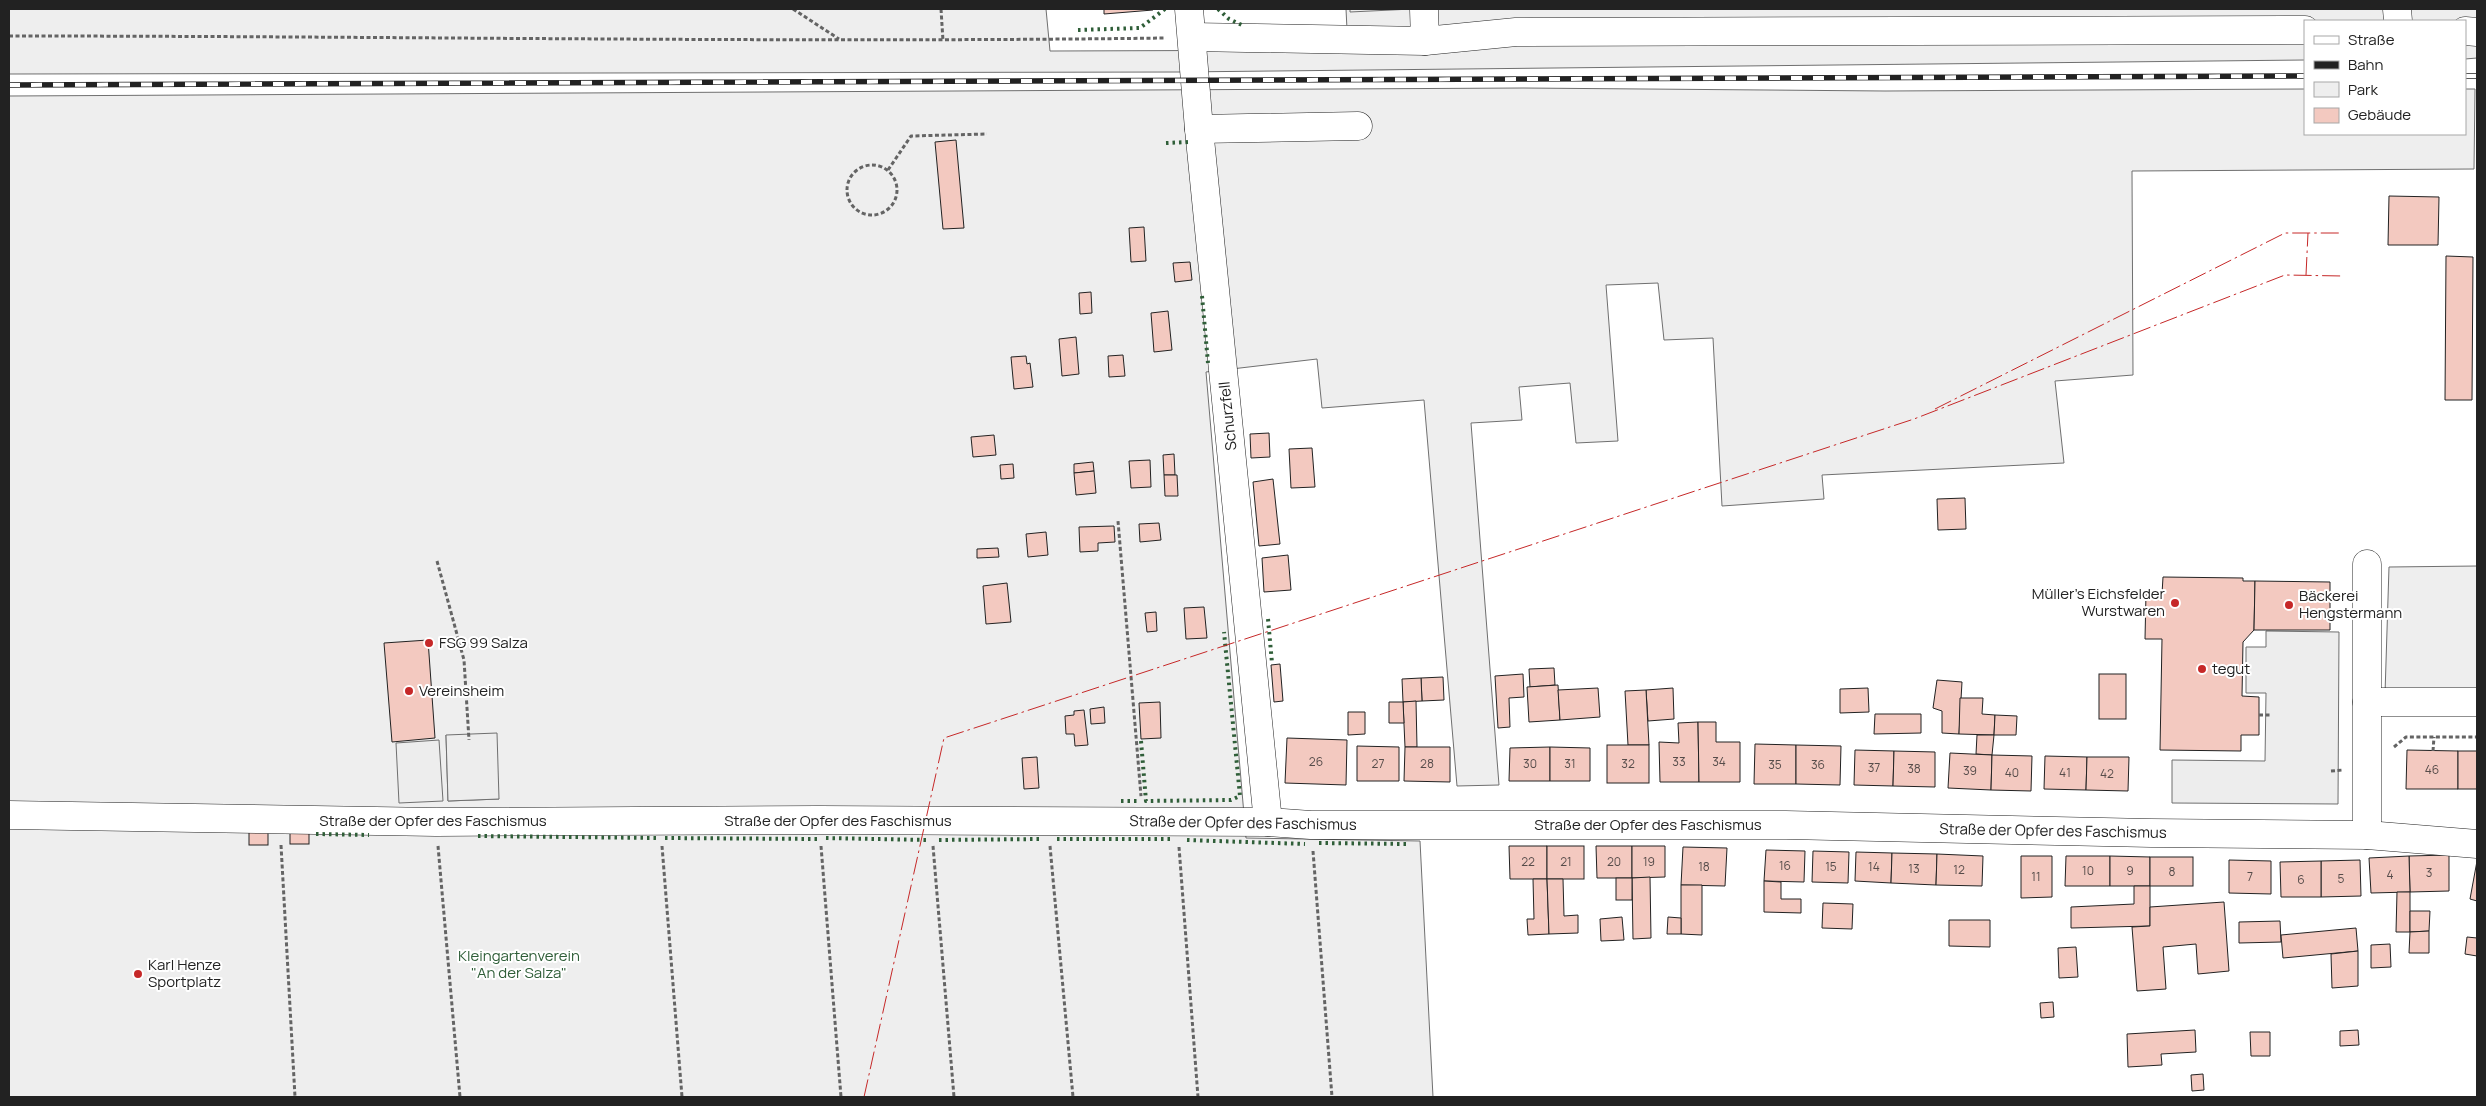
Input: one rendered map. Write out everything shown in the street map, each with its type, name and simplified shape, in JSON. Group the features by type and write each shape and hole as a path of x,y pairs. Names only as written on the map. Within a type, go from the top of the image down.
{"street":[{"name":"Schurzfell","path":"1189,9 1199,129 1268,822"},
{"path":"1424,9 1425,40"},
{"path":"1192,37 1425,40 1526,32 2304,30"},
{"path":"1199,129 1358,126"},
{"path":"2366,564 2367,836"},
{"path":"2367,702 2477,702"},
{"name":"Straße der Opfer des Faschismus","path":"9,815 436,822 931,820 1268,822 1311,825 1786,824 2141,833 2367,836 2477,844"}],"path":[{"path":"793,9 839,40"},
{"path":"941,9 943,41"},
{"path":"9,36 943,41 1192,37"},
{"path":"888,170 911,136 987,134"},
{"path":"865,165 880,166 888,170 894,176 898,193 890,208 874,215 858,211 851,205 847,197 848,181 852,174 865,165"},
{"path":"1118,521 1142,822"},
{"path":"437,561 464,660 468,740"},
{"path":"2259,715 2270,715"},
{"path":"2331,771 2367,769 2406,737 2477,737"},
{"path":"2433,751 2434,737"},
{"path":"280,820 295,1097"},
{"path":"819,820 841,1097"},
{"path":"931,820 954,1097"},
{"path":"660,821 682,1097"},
{"path":"1048,821 1073,1097"},
{"path":"436,822 460,1097"},
{"path":"1177,822 1198,1097"},
{"path":"1311,825 1332,1097"}],"green space":[{"path":"9,9 1046,9 1050,51 1348,50 1346,9 2477,9 2477,58 2466,59 2466,20 2304,20 2304,60 1180,72 9,74"},
{"name":"Kleingartenverein \"An der Salza\"","path":"1523,88 1885,91 2304,89 2304,135 2466,135 2466,89 2475,89 2474,169 2132,171 2133,375 2055,381 2064,463 1822,475 1824,499 1722,506 1713,338 1664,340 1658,283 1606,285 1618,441 1576,443 1570,383 1519,387 1522,420 1471,423 1499,785 1457,786 1424,400 1322,408 1317,359 1206,372 1246,838 1420,841 1433,1097 9,1097 9,96","holes":["446,735 499,799 448,801"]},
{"path":"2477,566 2477,694 2385,694 2389,567"}],"shaded area":[{"path":"1350,9 1412,9 1350,12"},
{"path":"2266,631 2339,632 2338,804 2172,803 2172,760 2265,761 2266,693 2246,693 2246,647 2266,647"},
{"path":"497,733 499,799 448,801 446,735"},
{"path":"439,740 443,801 399,803 396,743"}],"building":[{"path":"1104,9 1153,9 1153,10 1104,14"},
{"path":"956,140 964,228 943,229 935,142"},
{"path":"2389,196 2439,197 2438,245 2388,245"},
{"path":"1144,227 1146,261 1131,262 1129,228"},
{"path":"2446,256 2473,257 2472,400 2445,400"},
{"path":"1190,262 1192,280 1175,282 1173,263"},
{"path":"1091,292 1092,313 1080,314 1079,293"},
{"path":"1168,311 1172,350 1154,352 1151,313"},
{"path":"1076,337 1079,374 1062,376 1059,339"},
{"path":"1123,355 1125,376 1109,377 1108,356"},
{"path":"1026,356 1027,364 1030,363 1033,387 1014,389 1011,357"},
{"path":"1269,433 1270,457 1251,458 1250,434"},
{"path":"994,435 996,455 973,457 971,437"},
{"path":"1312,448 1315,487 1291,488 1289,449"},
{"path":"1174,454 1175,475 1164,475 1163,455"},
{"path":"1150,460 1151,487 1131,488 1129,461"},
{"path":"1093,462 1094,471 1074,473 1074,464"},
{"path":"1013,464 1014,478 1001,479 1000,465"},
{"path":"1094,471 1096,493 1076,495 1074,473"},
{"path":"1164,475 1177,475 1178,496 1165,496"},
{"path":"1273,479 1280,544 1259,546 1253,482"},
{"path":"1965,498 1966,529 1938,530 1937,499"},
{"path":"1159,523 1161,540 1140,542 1139,524"},
{"path":"1114,526 1115,542 1098,543 1098,551 1080,552 1079,527"},
{"path":"1046,532 1048,555 1028,557 1026,534"},
{"path":"998,548 999,557 977,558 977,549"},
{"path":"1288,555 1291,590 1264,592 1262,558"},
{"name":"tegut","path":"2163,577 2243,578 2243,581 2255,581 2254,630 2243,642 2242,696 2259,697 2259,735 2241,735 2241,751 2160,750 2162,639 2145,639 2146,593 2162,594"},
{"path":"2255,581 2330,582 2330,630 2254,630"},
{"path":"1007,583 1011,622 986,624 983,586"},
{"path":"1204,607 1207,638 1186,639 1184,608"},
{"path":"1156,612 1157,631 1147,632 1145,613"},
{"name":"Vereinsheim","path":"428,640 435,738 392,742 384,643"},
{"path":"1280,664 1283,701 1274,702 1271,665"},
{"path":"1554,668 1555,685 1530,687 1529,669"},
{"path":"1523,674 1524,697 1509,698 1510,727 1498,728 1495,676"},
{"path":"2099,674 2126,674 2126,719 2099,719"},
{"path":"1443,677 1444,700 1422,701 1421,678"},
{"path":"1421,678 1422,701 1403,702 1402,679"},
{"path":"1937,680 1962,682 1959,734 1942,733 1942,711 1933,708"},
{"path":"1558,685 1560,720 1529,722 1527,687"},
{"path":"1598,688 1600,717 1560,720 1558,690"},
{"path":"1673,688 1674,719 1648,721 1646,690"},
{"path":"1868,688 1869,712 1840,713 1840,689"},
{"path":"1646,690 1649,745 1628,745 1625,691"},
{"path":"1960,698 1983,698 1982,714 1995,715 1994,735 1959,734"},
{"path":"1416,701 1417,747 1405,747 1403,702"},
{"path":"1160,702 1161,738 1141,739 1139,703"},
{"path":"1389,702 1403,702 1404,723 1389,723"},
{"path":"1104,707 1105,723 1091,724 1090,709"},
{"path":"1084,710 1088,745 1075,746 1074,734 1066,734 1065,716 1074,715 1074,711"},
{"path":"1348,712 1365,712 1365,734 1348,735"},
{"path":"1875,714 1921,714 1921,733 1874,734"},
{"path":"1995,715 2017,716 2016,735 1994,735"},
{"path":"1698,722 1699,782 1660,782 1659,742 1679,743 1678,723"},
{"path":"1698,722 1716,722 1716,742 1740,742 1740,782 1699,782"},
{"path":"1977,735 1994,735 1992,755 1976,754"},
{"path":"1287,738 1347,740 1346,785 1285,783"},
{"path":"1755,744 1796,745 1796,784 1754,784"},
{"path":"1607,745 1649,745 1649,783 1607,783"},
{"path":"1796,745 1841,746 1840,785 1796,784"},
{"path":"1357,746 1399,747 1399,781 1357,781"},
{"path":"1405,747 1450,747 1450,782 1404,781"},
{"path":"1550,747 1550,781 1509,781 1510,748"},
{"path":"1550,747 1590,748 1590,781 1550,781"},
{"path":"1855,750 1894,751 1893,786 1854,785"},
{"path":"2407,750 2458,751 2458,789 2406,789"},
{"path":"1894,751 1935,752 1935,787 1893,786"},
{"path":"2458,751 2477,751 2477,789 2458,789"},
{"path":"1950,753 1992,755 1991,790 1948,788"},
{"path":"1992,755 2032,756 2031,791 1991,790"},
{"path":"2045,756 2087,757 2086,790 2044,789"},
{"path":"1037,757 1039,788 1024,789 1022,758"},
{"path":"2087,757 2129,757 2128,791 2086,790"},
{"path":"249,831 268,831 268,845 249,845"},
{"path":"290,831 309,831 309,844 290,844"},
{"path":"1509,846 1547,846 1547,879 1510,879"},
{"path":"1547,846 1584,846 1584,879 1547,879"},
{"path":"1596,846 1632,846 1632,878 1597,878"},
{"path":"1632,846 1665,846 1665,877 1632,878"},
{"path":"1683,847 1727,848 1725,886 1681,885"},
{"path":"1766,850 1805,851 1804,882 1764,881"},
{"path":"1813,851 1849,852 1848,883 1812,882"},
{"path":"1856,852 1892,853 1891,883 1855,881"},
{"path":"1892,853 1937,854 1936,885 1891,883"},
{"path":"1937,854 1983,856 1982,886 1936,885"},
{"path":"2449,855 2449,891 2410,892 2409,856"},
{"path":"2021,856 2052,856 2052,897 2021,898"},
{"path":"2066,856 2110,856 2110,886 2065,886"},
{"path":"2110,856 2150,857 2150,886 2110,886"},
{"path":"2409,856 2410,892 2371,893 2369,858"},
{"path":"2150,857 2193,857 2193,886 2150,886"},
{"path":"2229,860 2271,861 2271,894 2229,893"},
{"path":"2360,860 2361,896 2321,897 2321,861"},
{"path":"2321,861 2321,897 2281,897 2280,862"},
{"path":"2477,861 2477,901 2470,899"},
{"path":"1650,877 1651,938 1633,939 1632,878"},
{"path":"1616,878 1632,878 1632,900 1616,900"},
{"path":"1533,879 1547,879 1549,934 1528,935 1527,919 1534,919"},
{"path":"1547,879 1563,879 1564,916 1578,915 1578,933 1549,934"},
{"path":"1764,881 1781,882 1781,899 1801,899 1801,913 1764,912"},
{"path":"1681,885 1702,885 1702,935 1681,934"},
{"path":"2134,886 2150,886 2150,926 2071,928 2071,907 2134,904"},
{"path":"2397,892 2410,892 2410,932 2396,932"},
{"path":"2224,902 2229,971 2198,974 2196,944 2163,947 2166,989 2137,991 2132,927 2150,926 2150,907"},
{"path":"1823,903 1853,904 1852,929 1822,928"},
{"path":"2410,911 2430,911 2429,931 2410,932"},
{"path":"1622,917 1624,940 1601,941 1600,919"},
{"path":"1668,917 1681,918 1681,934 1667,934"},
{"path":"1949,920 1990,920 1990,947 1949,946"},
{"path":"2280,921 2281,942 2239,943 2239,922"},
{"path":"2356,928 2358,951 2283,958 2281,935"},
{"path":"2429,931 2429,953 2409,953 2410,932"},
{"path":"2467,937 2477,938 2477,956 2465,954"},
{"path":"2390,944 2391,967 2371,968 2371,945"},
{"path":"2076,947 2078,977 2059,978 2058,948"},
{"path":"2358,951 2358,986 2332,988 2331,954"},
{"path":"2053,1002 2054,1017 2041,1018 2040,1003"},
{"path":"2195,1030 2196,1052 2161,1054 2162,1065 2128,1067 2127,1034"},
{"path":"2358,1030 2359,1045 2340,1046 2340,1031"},
{"path":"2250,1032 2270,1032 2270,1056 2251,1056"},
{"path":"2203,1074 2204,1090 2192,1091 2191,1075"}],"railway":[{"path":"9,85 2304,76"},
{"path":"2466,76 2477,76"}],"hedge":[{"path":"1078,30 1140,28 1165,9"},
{"path":"1218,9 1229,19 1244,26"},
{"path":"1166,143 1189,142 1189,144"},
{"path":"1202,296 1208,363"},
{"path":"1268,619 1272,663"},
{"path":"1141,741 1146,801 1231,800 1240,796 1224,632"},
{"path":"1121,801 1138,801"},
{"path":"316,834 369,835"},
{"path":"478,836 657,838"},
{"path":"665,838 818,839"},
{"path":"826,838 927,840"},
{"path":"939,840 1041,839"},
{"path":"1057,839 1170,839"},
{"path":"1187,840 1305,844"},
{"path":"1319,843 1408,844"}],"power":[{"path":"1935,409 2285,233 2341,233"},
{"path":"2306,275 2308,233"},
{"path":"864,1097 944,738 1914,419 2285,275 2342,276"}],"place":[{"name":"Müller's Eichsfelder Wurstwaren","path":"2175,603"},
{"name":"Bäckerei Hengstermann","path":"2289,605"},
{"name":"FSG 99 Salza","path":"429,643"},
{"name":"tegut","path":"2202,669"},
{"name":"Vereinsheim","path":"409,691"},
{"name":"Karl Henze Sportplatz","path":"138,974"}]}
